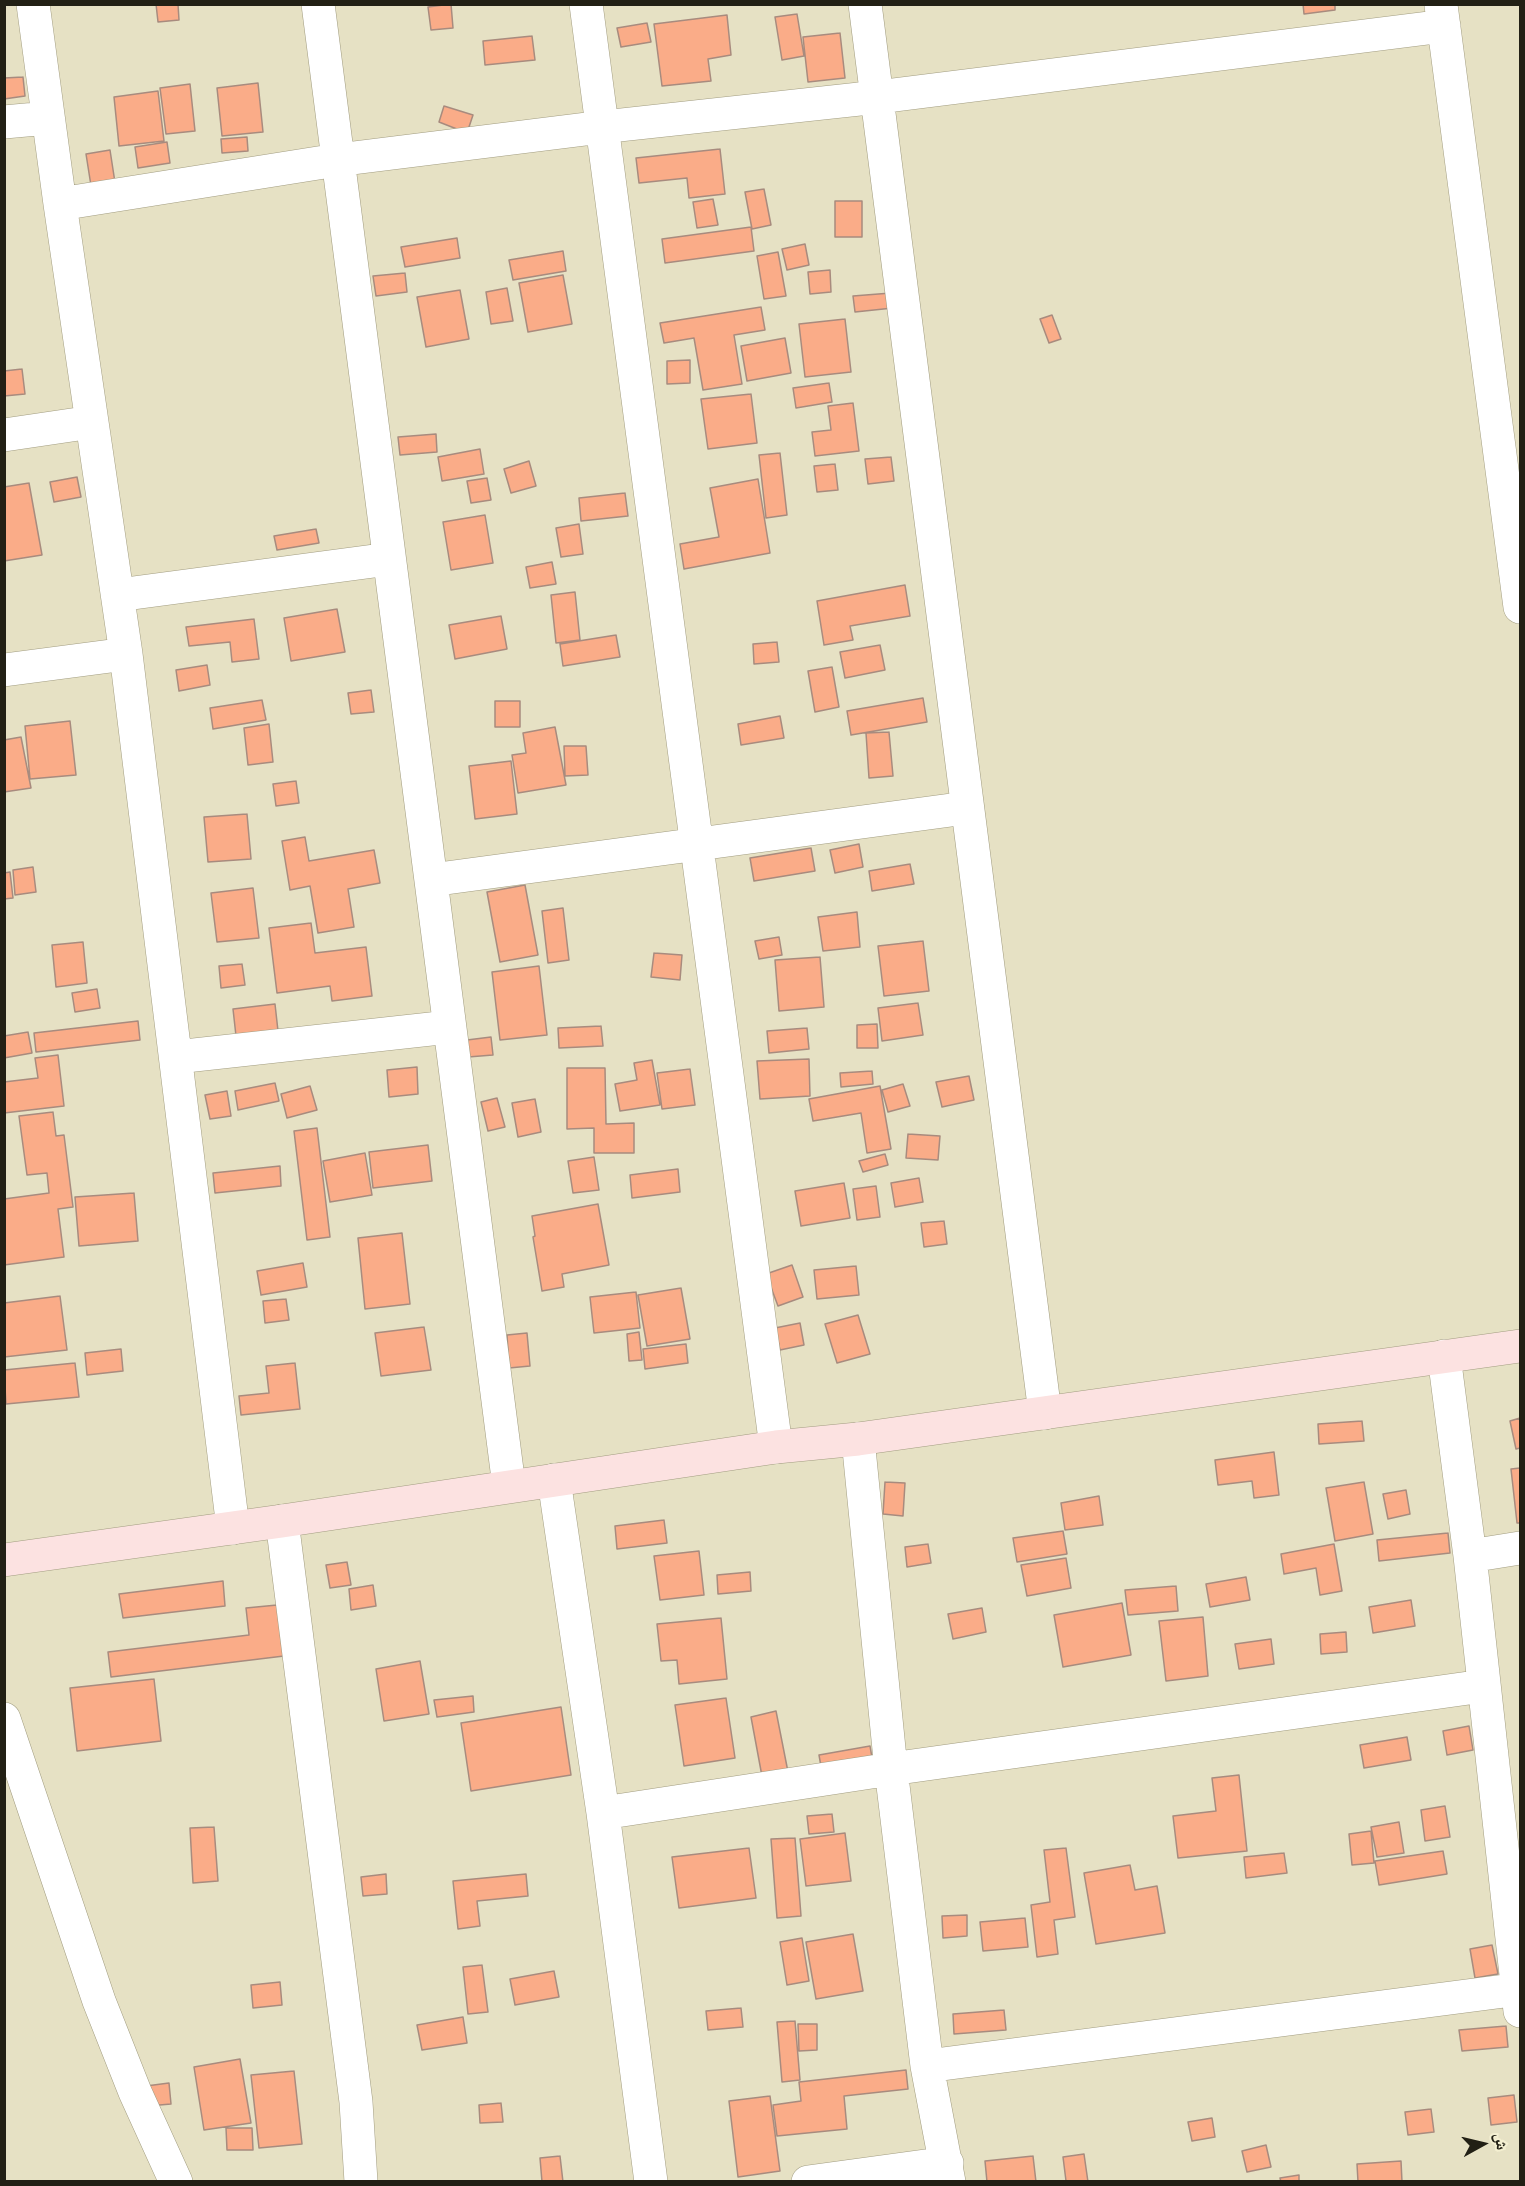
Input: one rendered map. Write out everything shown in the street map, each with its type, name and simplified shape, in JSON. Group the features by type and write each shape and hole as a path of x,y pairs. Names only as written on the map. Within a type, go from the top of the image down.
{"street":[{"path":"33,4 126,654 233,1528"},
{"path":"318,4 509,1486"},
{"path":"586,4 776,1447"},
{"path":"865,4 1045,1413"},
{"path":"60,204 337,160 602,127 878,97 1443,15 1518,567 1521,608"},
{"path":"4,122 48,118"},
{"path":"4,435 92,422"},
{"path":"118,595 389,559"},
{"path":"4,670 126,654"},
{"path":"431,880 966,808"},
{"path":"176,1057 449,1027"},
{"path":"4,1560 776,1447 858,1439 1521,1346"},
{"path":"927,2066 1520,1996 1470,1556 1444,1356"},
{"path":"808,2181 948,2172 927,2066 891,1769 858,1439"},
{"path":"554,1480 603,1813 651,2181"},
{"path":"282,1521 357,2102 361,2181"},
{"path":"1470,1556 1521,1548"},
{"path":"603,1813 891,1769 1483,1686"},
{"path":"4,1719 99,2001 135,2092 176,2181"}],"building":[{"path":"156,4 178,4 179,20 158,22"},
{"path":"451,4 453,28 431,30 428,7"},
{"path":"1303,4 1335,4 1335,10 1304,14"},
{"path":"797,14 804,56 782,60 775,17"},
{"path":"727,15 731,55 708,59 711,81 662,86 654,24"},
{"path":"647,23 651,42 621,47 617,28"},
{"path":"840,33 845,78 808,82 803,37"},
{"path":"532,36 535,60 485,65 483,41"},
{"path":"23,77 25,96 4,99 4,78"},
{"path":"258,83 263,132 222,136 217,88"},
{"path":"190,84 195,131 166,134 160,88"},
{"path":"158,91 164,141 119,146 114,97"},
{"path":"444,106 473,115 467,133 439,122"},
{"path":"247,137 248,151 222,153 221,139"},
{"path":"167,142 170,163 138,168 135,147"},
{"path":"720,149 725,194 689,198 687,178 639,183 636,158"},
{"path":"110,150 116,189 92,192 86,154"},
{"path":"764,189 771,225 752,229 745,192"},
{"path":"713,199 718,225 697,228 693,202"},
{"path":"835,201 862,201 862,237 835,237"},
{"path":"751,227 754,251 665,263 662,239"},
{"path":"457,238 460,258 405,267 401,247"},
{"path":"805,244 809,265 787,270 782,249"},
{"path":"563,251 566,271 513,280 509,260"},
{"path":"778,252 786,296 764,299 757,256"},
{"path":"830,270 831,292 810,294 808,272"},
{"path":"405,273 407,292 376,296 373,276"},
{"path":"563,275 572,324 528,332 519,283"},
{"path":"507,288 513,321 491,324 486,292"},
{"path":"460,290 469,339 426,347 417,297"},
{"path":"891,293 893,308 855,312 853,296"},
{"path":"761,307 765,330 734,335 742,384 703,390 694,338 664,343 660,323"},
{"path":"1052,315 1061,339 1049,343 1040,319"},
{"path":"845,319 851,372 805,377 799,324"},
{"path":"785,338 791,373 747,381 741,346"},
{"path":"690,360 690,383 667,384 667,361"},
{"path":"22,369 25,394 4,396 4,371"},
{"path":"829,383 832,402 796,408 793,388"},
{"path":"751,394 757,443 708,449 701,399"},
{"path":"853,403 859,451 815,456 812,432 831,430 828,406"},
{"path":"436,434 437,452 400,455 398,437"},
{"path":"480,449 484,474 442,481 438,457"},
{"path":"780,453 787,515 766,518 759,455"},
{"path":"891,457 894,481 868,484 865,459"},
{"path":"529,461 536,486 511,493 504,469"},
{"path":"835,464 838,490 817,492 814,466"},
{"path":"77,477 81,497 54,502 50,482"},
{"path":"487,478 491,500 471,503 467,481"},
{"path":"758,479 770,553 684,569 680,544 719,537 710,488"},
{"path":"29,483 42,555 4,561 4,487"},
{"path":"625,493 628,516 581,521 579,498"},
{"path":"485,515 493,563 451,570 443,522"},
{"path":"579,524 583,554 561,557 556,528"},
{"path":"316,529 319,543 277,550 274,536"},
{"path":"552,562 556,584 530,588 526,567"},
{"path":"905,585 910,616 850,626 853,640 824,645 817,601"},
{"path":"575,592 580,640 556,643 551,595"},
{"path":"337,609 345,652 291,661 284,618"},
{"path":"501,616 507,649 455,659 449,625"},
{"path":"254,619 259,659 232,662 230,642 189,646 186,627"},
{"path":"616,635 620,657 563,666 560,644"},
{"path":"777,642 779,662 754,664 753,644"},
{"path":"880,645 885,670 845,678 840,652"},
{"path":"207,665 210,685 179,691 176,670"},
{"path":"832,667 839,707 815,712 808,671"},
{"path":"371,690 374,712 351,714 348,693"},
{"path":"923,698 927,722 851,735 847,711"},
{"path":"262,700 266,720 213,729 210,708"},
{"path":"495,701 520,701 520,727 495,727"},
{"path":"780,716 784,738 741,745 738,724"},
{"path":"70,721 76,775 30,779 25,726"},
{"path":"269,724 273,762 248,765 244,728"},
{"path":"555,727 566,785 518,793 512,755 526,753 523,733"},
{"path":"889,732 893,776 869,778 866,733"},
{"path":"21,737 31,788 4,792 4,740"},
{"path":"564,746 586,746 588,775 565,776"},
{"path":"511,761 517,814 475,819 469,766"},
{"path":"296,781 299,803 276,806 273,784"},
{"path":"247,814 251,859 208,862 204,817"},
{"path":"305,837 309,861 374,850 380,883 348,889 354,927 318,933 310,886 290,890 282,841"},
{"path":"859,844 863,867 835,873 830,850"},
{"path":"811,848 815,871 754,881 750,858"},
{"path":"910,864 914,884 872,891 869,871"},
{"path":"33,867 36,892 15,895 13,870"},
{"path":"10,872 13,898 4,899 4,873"},
{"path":"525,885 538,955 500,962 487,892"},
{"path":"253,888 259,938 217,942 211,893"},
{"path":"563,908 569,960 548,963 542,911"},
{"path":"857,912 860,947 823,951 818,917"},
{"path":"311,923 315,953 366,947 372,996 332,1001 330,986 277,993 269,928"},
{"path":"779,937 782,955 759,959 755,941"},
{"path":"923,941 929,991 884,996 878,946"},
{"path":"83,942 87,983 56,987 52,945"},
{"path":"654,953 682,955 680,980 651,977"},
{"path":"820,957 824,1007 779,1011 775,960"},
{"path":"242,964 245,985 221,988 219,966"},
{"path":"539,966 547,1035 500,1040 492,972"},
{"path":"97,989 100,1008 75,1012 72,993"},
{"path":"918,1003 923,1035 882,1041 878,1008"},
{"path":"275,1004 278,1031 236,1036 233,1009"},
{"path":"138,1021 140,1040 36,1052 34,1033"},
{"path":"877,1024 878,1048 857,1048 857,1025"},
{"path":"601,1026 603,1046 559,1048 558,1028"},
{"path":"807,1028 809,1049 769,1053 767,1031"},
{"path":"28,1032 32,1053 4,1058 4,1036"},
{"path":"491,1037 493,1055 468,1057 467,1040"},
{"path":"58,1055 64,1106 4,1113 4,1082 38,1078 35,1058"},
{"path":"809,1059 810,1096 760,1099 757,1061"},
{"path":"652,1060 660,1105 620,1111 615,1084 637,1080 634,1063"},
{"path":"417,1067 418,1094 389,1097 387,1070"},
{"path":"567,1068 605,1068 606,1124 634,1123 634,1153 594,1153 594,1128 567,1129"},
{"path":"690,1069 695,1105 662,1109 657,1073"},
{"path":"872,1071 873,1084 841,1087 840,1073"},
{"path":"969,1076 974,1100 942,1107 936,1082"},
{"path":"275,1083 279,1101 238,1110 235,1091"},
{"path":"903,1084 910,1106 888,1112 882,1090"},
{"path":"310,1086 317,1110 287,1118 281,1094"},
{"path":"880,1086 891,1149 867,1153 861,1113 813,1121 809,1099"},
{"path":"227,1091 231,1116 210,1119 205,1095"},
{"path":"497,1098 505,1127 488,1131 481,1102"},
{"path":"535,1099 541,1132 518,1137 512,1103"},
{"path":"53,1112 56,1136 64,1135 73,1207 58,1209 64,1257 4,1265 4,1199 49,1193 47,1173 27,1175 19,1116"},
{"path":"317,1128 330,1237 307,1240 294,1131"},
{"path":"908,1134 940,1136 938,1160 906,1158"},
{"path":"428,1145 432,1181 373,1188 369,1152"},
{"path":"365,1153 372,1195 330,1202 323,1161"},
{"path":"885,1154 888,1165 863,1172 859,1161"},
{"path":"594,1157 599,1190 573,1193 568,1161"},
{"path":"280,1166 281,1186 215,1193 213,1173"},
{"path":"678,1169 680,1192 632,1198 630,1175"},
{"path":"919,1178 923,1202 895,1207 891,1183"},
{"path":"844,1183 850,1218 801,1226 795,1191"},
{"path":"876,1186 880,1217 857,1220 853,1189"},
{"path":"134,1193 138,1241 79,1246 75,1197"},
{"path":"598,1204 609,1265 562,1274 564,1287 542,1291 532,1216"},
{"path":"944,1221 947,1244 924,1247 921,1223"},
{"path":"402,1233 410,1304 365,1309 358,1238"},
{"path":"303,1263 307,1287 261,1295 257,1271"},
{"path":"792,1265 803,1297 778,1306 766,1274"},
{"path":"856,1266 859,1295 817,1299 814,1270"},
{"path":"681,1288 690,1339 647,1346 638,1295"},
{"path":"636,1292 640,1328 594,1333 590,1297"},
{"path":"60,1296 67,1350 4,1357 4,1303"},
{"path":"286,1299 289,1320 265,1323 263,1301"},
{"path":"858,1315 870,1354 837,1363 825,1324"},
{"path":"800,1323 804,1345 780,1350 775,1328"},
{"path":"424,1327 431,1370 381,1376 375,1333"},
{"path":"639,1332 642,1360 629,1361 627,1334"},
{"path":"527,1333 530,1366 509,1368 507,1335"},
{"path":"686,1344 688,1363 645,1369 643,1349"},
{"path":"121,1349 123,1371 87,1375 85,1353"},
{"path":"75,1363 79,1397 6,1404 4,1370"},
{"path":"295,1363 300,1409 241,1415 239,1396 269,1393 266,1366"},
{"path":"1520,1418 1520,1448 1516,1449 1510,1421"},
{"path":"1362,1421 1364,1441 1319,1444 1318,1424"},
{"path":"1274,1452 1279,1495 1254,1498 1252,1481 1218,1485 1215,1460"},
{"path":"1520,1468 1520,1523 1517,1523 1511,1469"},
{"path":"885,1482 905,1483 903,1516 883,1514"},
{"path":"1364,1482 1373,1534 1335,1541 1326,1488"},
{"path":"1406,1490 1410,1514 1388,1519 1383,1494"},
{"path":"1099,1496 1103,1525 1065,1530 1061,1503"},
{"path":"664,1520 667,1543 617,1549 615,1526"},
{"path":"1063,1531 1067,1554 1017,1562 1013,1538"},
{"path":"1448,1533 1450,1553 1379,1561 1377,1540"},
{"path":"928,1544 931,1563 907,1567 905,1547"},
{"path":"1334,1544 1342,1591 1320,1595 1316,1568 1284,1574 1281,1554"},
{"path":"699,1551 704,1595 660,1600 654,1556"},
{"path":"1066,1558 1071,1588 1027,1596 1021,1565"},
{"path":"347,1562 351,1585 330,1588 326,1565"},
{"path":"750,1572 751,1591 718,1594 717,1575"},
{"path":"1246,1577 1250,1600 1210,1607 1206,1584"},
{"path":"223,1581 225,1606 123,1618 119,1594"},
{"path":"373,1585 376,1606 351,1610 349,1589"},
{"path":"1176,1586 1178,1611 1128,1615 1125,1590"},
{"path":"1411,1600 1415,1626 1373,1633 1369,1607"},
{"path":"1122,1603 1131,1655 1063,1667 1054,1615"},
{"path":"277,1605 284,1656 111,1677 108,1652 249,1635 246,1608"},
{"path":"982,1608 986,1632 953,1639 948,1614"},
{"path":"1203,1617 1208,1676 1166,1681 1159,1621"},
{"path":"721,1618 727,1679 679,1684 677,1660 661,1661 657,1624"},
{"path":"1346,1632 1347,1652 1321,1654 1320,1634"},
{"path":"1271,1639 1274,1664 1239,1669 1235,1644"},
{"path":"420,1661 429,1714 384,1721 376,1669"},
{"path":"154,1679 161,1741 77,1751 70,1688"},
{"path":"473,1696 474,1712 437,1717 434,1700"},
{"path":"726,1698 735,1758 684,1766 675,1705"},
{"path":"561,1707 571,1775 471,1791 461,1723"},
{"path":"776,1711 790,1782 764,1787 751,1717"},
{"path":"1469,1726 1473,1750 1447,1755 1443,1731"},
{"path":"1407,1737 1411,1760 1364,1768 1360,1745"},
{"path":"870,1746 874,1769 823,1778 819,1755"},
{"path":"1239,1775 1247,1851 1178,1858 1173,1816 1216,1811 1212,1778"},
{"path":"1445,1806 1450,1837 1425,1841 1421,1810"},
{"path":"832,1814 834,1832 809,1834 807,1816"},
{"path":"1399,1822 1404,1853 1377,1857 1371,1827"},
{"path":"214,1827 218,1881 193,1883 190,1828"},
{"path":"1371,1831 1374,1863 1352,1865 1349,1834"},
{"path":"845,1833 851,1881 806,1886 800,1839"},
{"path":"795,1838 801,1916 777,1918 771,1839"},
{"path":"749,1848 756,1898 679,1908 672,1857"},
{"path":"1066,1848 1075,1917 1054,1920 1058,1954 1037,1957 1031,1905 1050,1902 1044,1850"},
{"path":"1443,1851 1447,1874 1379,1885 1375,1861"},
{"path":"1284,1853 1287,1873 1246,1878 1244,1857"},
{"path":"1130,1865 1135,1890 1157,1886 1165,1933 1096,1944 1084,1873"},
{"path":"386,1874 387,1894 363,1896 361,1877"},
{"path":"526,1874 528,1896 477,1901 480,1926 458,1929 453,1881"},
{"path":"967,1915 967,1936 943,1938 942,1916"},
{"path":"1025,1918 1028,1947 983,1951 980,1922"},
{"path":"853,1934 863,1991 816,1999 806,1942"},
{"path":"802,1938 809,1981 787,1985 780,1942"},
{"path":"1492,1945 1498,1974 1475,1978 1470,1949"},
{"path":"482,1965 488,2012 468,2014 463,1967"},
{"path":"554,1971 559,1997 515,2005 510,1979"},
{"path":"280,1982 282,2005 253,2008 251,1985"},
{"path":"741,2008 743,2027 708,2030 706,2011"},
{"path":"1004,2010 1006,2030 954,2034 953,2014"},
{"path":"463,2017 467,2043 422,2050 417,2025"},
{"path":"795,2021 800,2080 782,2082 777,2022"},
{"path":"798,2024 817,2024 817,2050 799,2051"},
{"path":"1506,2026 1508,2047 1462,2051 1459,2030"},
{"path":"240,2059 251,2123 204,2130 194,2067"},
{"path":"906,2070 908,2089 844,2096 847,2129 777,2136 773,2105 801,2101 799,2082"},
{"path":"294,2071 302,2144 259,2148 251,2075"},
{"path":"169,2083 171,2104 148,2106 146,2086"},
{"path":"1514,2095 1517,2122 1491,2125 1488,2098"},
{"path":"770,2096 780,2171 738,2177 729,2101"},
{"path":"501,2103 503,2122 480,2123 479,2105"},
{"path":"1431,2109 1434,2132 1408,2135 1405,2112"},
{"path":"1212,2118 1215,2137 1192,2141 1188,2122"},
{"path":"226,2128 252,2128 253,2150 227,2150"},
{"path":"1266,2145 1271,2167 1247,2172 1242,2151"},
{"path":"1084,2154 1088,2182 1059,2182 1066,2181 1063,2157"},
{"path":"560,2156 563,2182 542,2182 540,2158"},
{"path":"1033,2156 1036,2182 987,2182 985,2161"},
{"path":"1401,2161 1402,2182 1358,2182 1357,2164"},
{"path":"1299,2175 1299,2182 1281,2182 1280,2178"}]}
